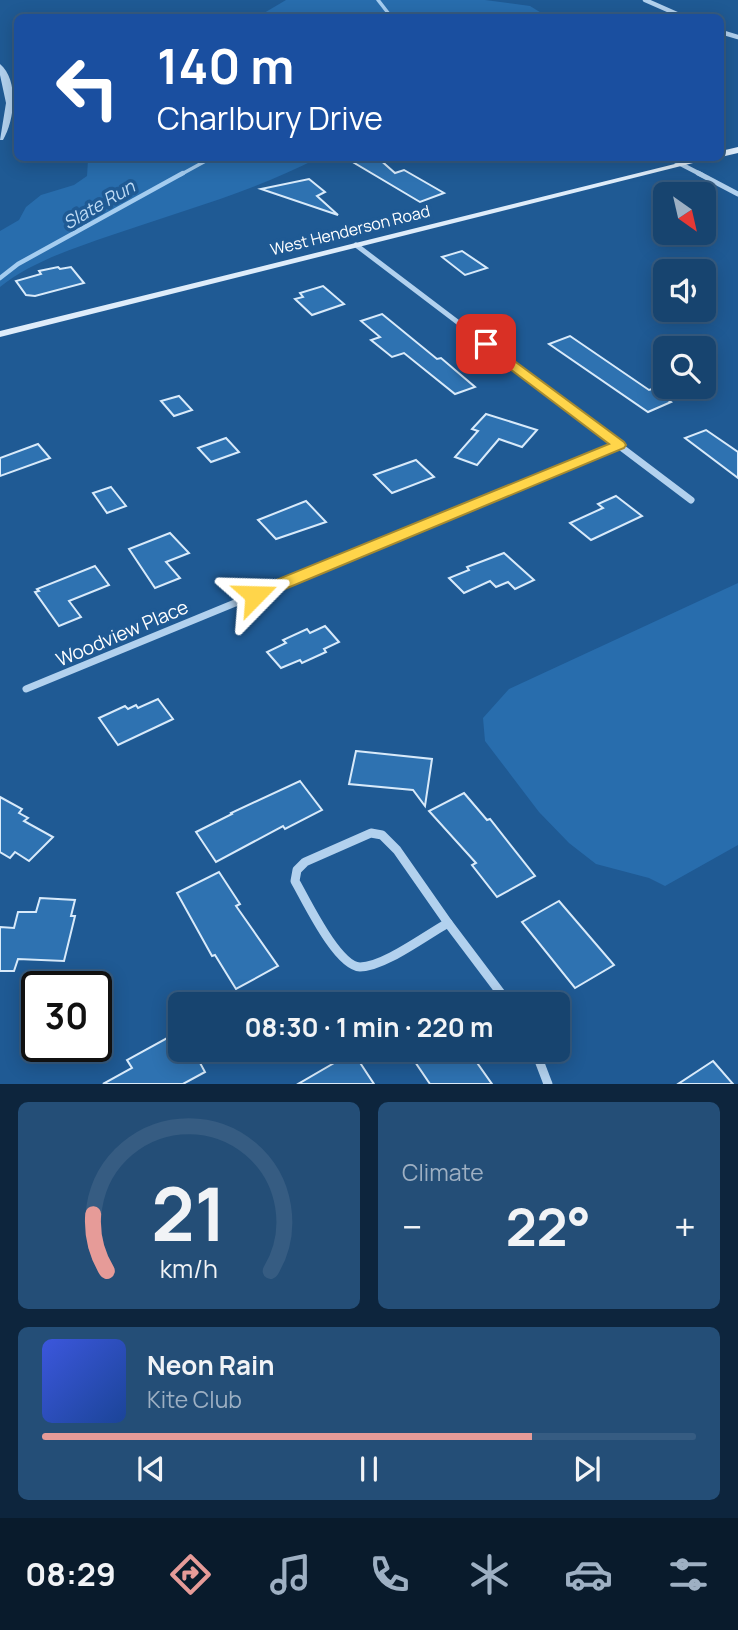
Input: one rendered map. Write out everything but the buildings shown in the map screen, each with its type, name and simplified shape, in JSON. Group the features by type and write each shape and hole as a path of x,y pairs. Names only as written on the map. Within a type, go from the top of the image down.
{"main road":[{"name":"West Henderson Road","path":"0,334 694,161"}],"street":[{"path":"645,0 677,14"},
{"path":"0,66 10,104 8,127 0,138"},
{"path":"674,161 738,194"},
{"path":"356,245 691,500"},
{"name":"Woodview Place","path":"26,690 619,445"},
{"path":"448,923 373,964 359,967 346,962 299,891 295,881 298,870 305,862 359,836 371,833 382,835 500,992"},
{"path":"540,1062 548,1084"}],"shaded area":[{"path":"286,0 485,0 530,6 543,14 265,14"},
{"path":"88,161 312,161 242,191 53,256 0,287 0,231 19,220 26,207 41,195 74,185 87,176"},
{"path":"738,583 738,845 665,886 649,878 596,864 569,843 539,812 485,741 483,718 509,689"}],"waterway":[{"name":"Slate Run","path":"378,0 389,14"},
{"name":"Slate Run","path":"180,175 206,161"},
{"name":"Slate Run","path":"0,278 18,264 183,173"}],"route":[{"path":"255,595 619,445 486,344"}]}
